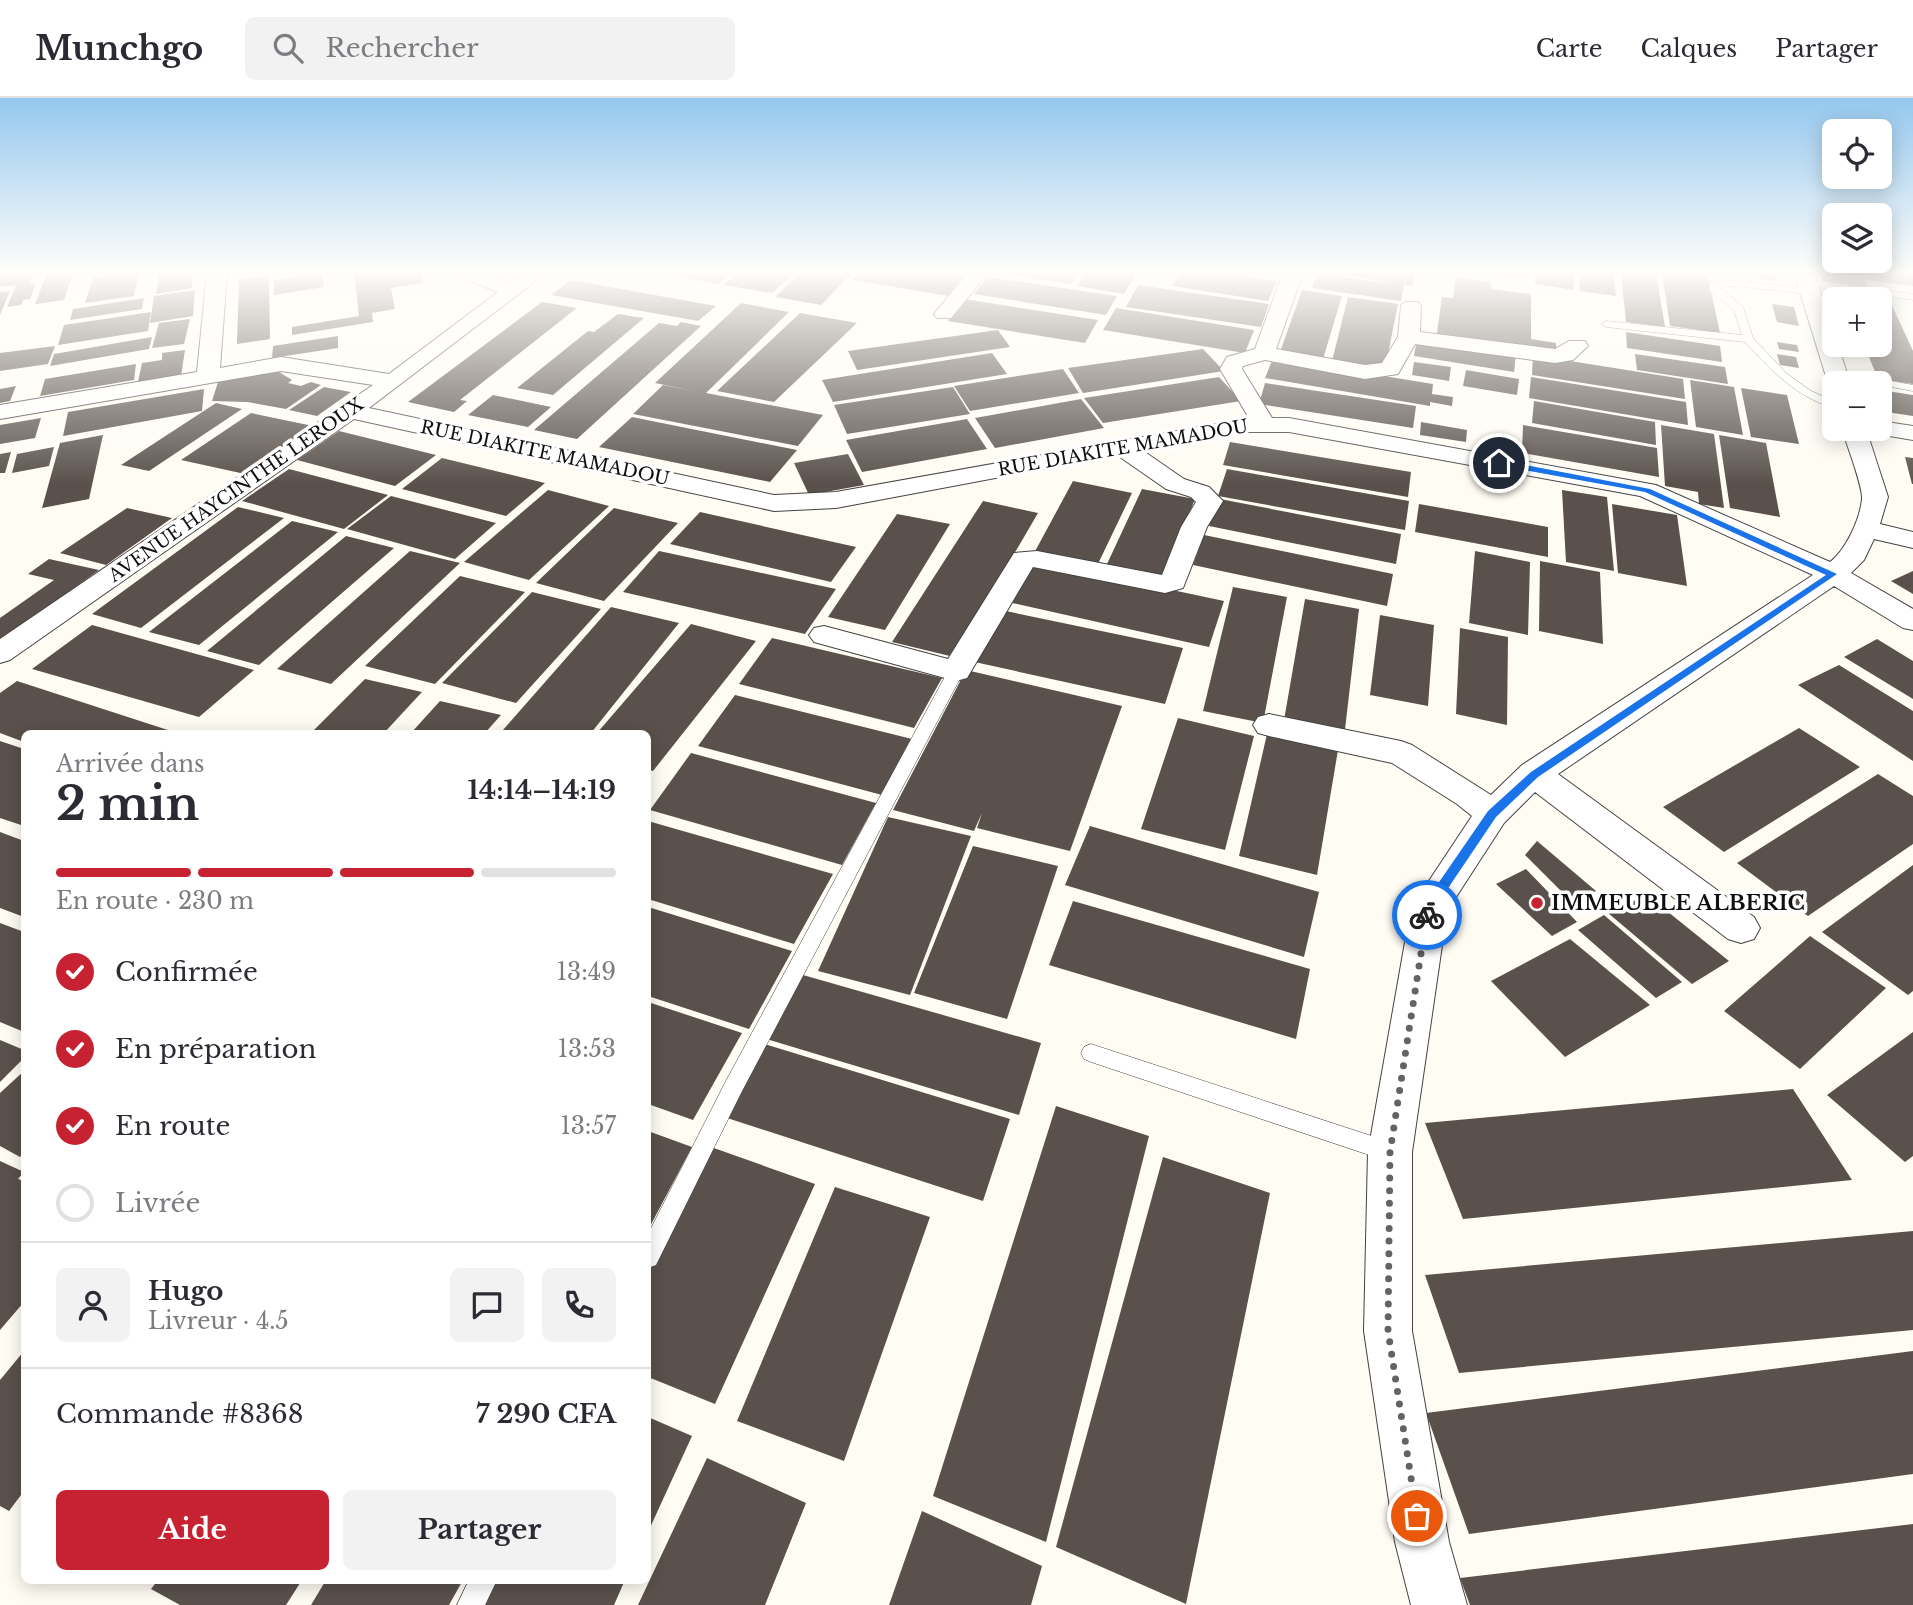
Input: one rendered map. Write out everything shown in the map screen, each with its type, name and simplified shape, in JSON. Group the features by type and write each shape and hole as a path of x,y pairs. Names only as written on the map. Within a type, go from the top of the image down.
{"street":[{"path":"208,375 211,343"},
{"name":"AVENUE HAYCINTHE LEROUX","path":"0,653 393,382 443,343"},
{"path":"1264,353 1268,343"},
{"path":"1264,424 1231,369 1235,362 1264,353 1379,373 1390,369 1405,343"},
{"path":"1458,343 1555,356 1565,355 1577,346"},
{"path":"1827,343 1836,371"},
{"path":"0,412 281,364 393,382"},
{"name":"RUE DIAKITE MAMADOU","path":"350,411 774,503 836,500 1237,425 1289,425 1647,490 1833,574 1913,621"},
{"path":"1892,430 1913,433"},
{"path":"1440,1605 1422,1542 1388,1331 1390,1152 1429,908 1492,814 1534,774 1833,574 1850,559 1865,529 1875,497 1858,441"},
{"path":"824,635 956,671 1024,559 1037,559 1165,584 1172,582 1194,527 1210,501 1200,492 1175,484 1122,447"},
{"path":"1865,529 1913,540"},
{"path":"1269,725 1401,753 1469,795 1492,814"},
{"path":"1534,774 1741,928"}],"lane":[{"path":"1752,343 1782,375 1807,393 1822,400"},
{"path":"1892,385 1913,388"},
{"path":"651,1251 734,1086 956,671"},
{"path":"1091,1053 1390,1152"},
{"path":"471,1605 481,1584"}],"building":[{"path":"116,343 150,343 149,349 50,366 54,354"},
{"path":"153,343 184,343 184,344 152,348"},
{"path":"338,343 338,348 272,358 273,346"},
{"path":"487,343 532,343 460,400 467,401 454,412 408,402"},
{"path":"573,343 614,343 553,395 517,388"},
{"path":"635,343 682,343 577,439 534,430"},
{"path":"698,343 757,343 706,393 823,415 798,446 633,414 663,385 694,391 655,383"},
{"path":"768,343 836,343 774,402 717,391"},
{"path":"903,343 1007,343 1010,347 857,370 848,351"},
{"path":"1185,343 1249,343 1245,353"},
{"path":"1283,343 1328,343 1323,359 1280,352"},
{"path":"1336,343 1390,343 1385,369 1332,361"},
{"path":"1416,343 1446,343 1516,354 1514,372 1414,356"},
{"path":"1465,343 1556,343 1557,354"},
{"path":"1627,343 1702,343 1720,346 1722,362 1627,348"},
{"path":"1777,343 1786,343 1797,345 1799,352 1779,349"},
{"path":"1892,343 1909,343 1913,351 1913,384 1892,381 1892,371 1875,371 1869,357 1892,357"},
{"path":"55,346 48,364 0,371 0,353"},
{"path":"1203,349 1224,371 1083,393 1068,368"},
{"path":"185,350 181,376 138,382 142,363 162,360 162,353"},
{"path":"992,353 1007,374 833,402 822,380"},
{"path":"1635,354 1725,367 1728,384 1637,370"},
{"path":"1777,354 1796,357 1799,368 1780,365"},
{"path":"1533,355 1683,379 1685,399 1532,375"},
{"path":"1273,358 1433,384 1432,394 1453,397 1452,406 1430,402 1430,406 1265,378"},
{"path":"1414,362 1451,367 1449,381 1412,375"},
{"path":"136,364 134,380 40,396 45,379"},
{"path":"1063,369 1079,393 970,411 954,386"},
{"path":"1466,370 1519,379 1517,395 1463,386"},
{"path":"279,372 292,380 288,383 301,386 311,382 321,385 286,409 247,402 212,401 218,382"},
{"path":"1219,377 1241,401 1103,423 1084,398"},
{"path":"1531,377 1686,402 1688,425 1529,398"},
{"path":"1690,380 1734,387 1743,435 1696,427"},
{"path":"1265,383 1416,406 1413,428 1259,404"},
{"path":"16,386 10,401 0,403 0,389"},
{"path":"324,387 351,392 317,416 289,410"},
{"path":"953,387 970,414 847,434 834,405"},
{"path":"1741,388 1787,395 1799,444 1751,437"},
{"path":"204,389 202,411 63,436 68,412"},
{"path":"1892,392 1913,395 1913,416 1892,413"},
{"path":"493,395 551,407 528,427 468,415"},
{"path":"1081,399 1104,428 995,448 975,418"},
{"path":"1534,401 1655,422 1656,445 1532,423"},
{"path":"216,403 242,409 149,471 121,465"},
{"path":"251,413 313,426 245,474 181,460"},
{"path":"632,417 797,450 770,482 599,447"},
{"path":"41,418 35,438 0,444 0,425"},
{"path":"967,419 987,449 862,472 846,440"},
{"path":"1421,422 1467,430 1466,442 1420,435"},
{"path":"1523,425 1657,448 1659,477 1522,453"},
{"path":"1661,425 1714,434 1724,508 1699,504 1698,492 1665,486"},
{"path":"339,431 436,455 395,486 297,460"},
{"path":"103,435 89,499 42,508 60,443"},
{"path":"1719,435 1766,443 1780,517 1730,508"},
{"path":"1230,442 1411,472 1408,497 1223,465"},
{"path":"54,447 49,466 12,473 17,454"},
{"path":"11,452 5,473 0,473 0,454"},
{"path":"848,454 864,485 809,495 794,463"},
{"path":"1905,457 1913,458 1913,484 1912,484"},
{"path":"442,458 545,483 506,516 402,489"},
{"path":"289,469 388,495 344,529 242,501"},
{"path":"1227,469 1409,501 1405,530 1218,496"},
{"path":"1073,481 1132,493 1096,568 1033,555"},
{"path":"1142,489 1195,499 1164,576 1107,564"},
{"path":"548,490 609,506 529,580 464,562"},
{"path":"1562,490 1607,497 1614,571 1566,562"},
{"path":"391,496 496,523 455,559 347,529"},
{"path":"1220,499 1401,534 1396,564 1209,526"},
{"path":"983,501 1038,513 954,657 892,642"},
{"path":"1419,504 1548,527 1548,557 1415,532"},
{"path":"1612,504 1677,515 1687,586 1618,573"},
{"path":"238,507 284,518 141,628 92,614"},
{"path":"127,508 172,518 106,565 60,553"},
{"path":"614,508 678,523 604,601 536,583"},
{"path":"700,512 856,547 831,582 670,544"},
{"path":"897,514 950,524 885,630 828,617"},
{"path":"292,521 338,532 199,645 149,632"},
{"path":"1204,535 1393,574 1387,606 1193,565"},
{"path":"346,536 394,548 259,665 207,651"},
{"path":"410,551 460,563 331,684 277,669"},
{"path":"659,551 836,589 805,634 623,592"},
{"path":"1475,551 1530,562 1528,635 1469,623"},
{"path":"49,559 99,570 0,641 0,618 54,580 28,574"},
{"path":"1031,560 1224,601 1209,647 1008,602"},
{"path":"1540,561 1600,572 1603,644 1539,631"},
{"path":"1913,571 1913,594 1891,581"},
{"path":"460,576 525,592 435,684 365,666"},
{"path":"1233,587 1287,597 1263,723 1203,711"},
{"path":"532,592 601,609 516,703 442,683"},
{"path":"1305,599 1359,609 1344,738 1283,726"},
{"path":"611,607 679,623 593,730 503,730"},
{"path":"996,609 1183,648 1165,704 970,661"},
{"path":"1380,615 1434,625 1428,706 1370,695"},
{"path":"691,624 756,641 653,771 651,730 600,730"},
{"path":"92,625 254,670 199,717 32,669"},
{"path":"1460,628 1508,637 1507,725 1456,714"},
{"path":"772,638 942,678 914,728 739,684"},
{"path":"1877,639 1913,661 1913,699 1844,657"},
{"path":"1839,665 1913,711 1913,761 1798,685"},
{"path":"966,670 1122,706 1070,851 977,828 982,813 974,831 893,810"},
{"path":"365,679 422,692 387,730 314,730"},
{"path":"17,681 168,730 21,730 21,741 0,733 0,693"},
{"path":"735,695 912,739 882,795 698,746"},
{"path":"440,701 501,715 488,730 414,730"},
{"path":"1178,718 1254,736 1225,850 1141,829"},
{"path":"1799,728 1860,767 1724,852 1663,807"},
{"path":"1267,734 1338,750 1317,875 1239,856"},
{"path":"0,741 21,748 21,825 0,818"},
{"path":"691,753 876,803 842,865 651,809"},
{"path":"1878,774 1913,796 1913,844 1808,916 1737,863"},
{"path":"888,817 971,836 910,995 818,971"},
{"path":"651,822 833,874 794,944 651,900"},
{"path":"1090,826 1319,892 1304,957 1065,885"},
{"path":"0,832 21,840 21,916 0,908"},
{"path":"1537,841 1596,891 1572,902 1525,855"},
{"path":"973,846 1058,866 1007,1019 914,993"},
{"path":"1913,865 1913,991 1908,995 1822,932"},
{"name":"IMMEUBLE ALBERIC","path":"1526,869 1577,922 1552,936 1496,884"},
{"path":"1647,895 1729,961 1692,984 1608,913"},
{"path":"1073,901 1310,969 1296,1039 1049,965"},
{"path":"651,908 792,951 749,1029 651,997"},
{"path":"1604,915 1682,982 1656,998 1578,930"},
{"path":"0,923 21,931 21,1031 0,1022"},
{"path":"1810,936 1886,988 1800,1069 1724,1011"},
{"path":"1570,939 1650,1005 1565,1057 1491,981"},
{"path":"796,973 1041,1043 1019,1115 763,1038"},
{"path":"651,1003 742,1033 693,1120 651,1105"},
{"path":"1913,1032 1913,1156 1905,1162 1827,1095"},
{"path":"0,1040 21,1049 21,1061 0,1082"},
{"path":"761,1043 1010,1119 983,1201 724,1117"},
{"path":"21,1074 20,1157 0,1146 0,1093"},
{"path":"1793,1089 1852,1180 1463,1219 1425,1123"},
{"path":"1056,1106 1149,1136 1046,1542 933,1496"},
{"path":"651,1132 692,1147 651,1224"},
{"path":"711,1147 815,1184 715,1404 651,1378 651,1260"},
{"path":"1163,1157 1270,1193 1186,1604 1056,1547"},
{"path":"0,1161 21,1171 18,1179 21,1180 21,1306 0,1330"},
{"path":"835,1187 930,1217 844,1461 737,1421"},
{"path":"1913,1231 1913,1330 1459,1373 1425,1275"},
{"path":"1913,1351 1913,1474 1469,1534 1426,1413"},
{"path":"21,1355 21,1495 9,1511 0,1506 0,1380"},
{"path":"651,1418 692,1436 651,1525"},
{"path":"707,1458 806,1503 765,1605 638,1605 648,1584 651,1584 651,1577"},
{"path":"922,1511 1042,1566 1031,1605 889,1605"},
{"path":"1913,1524 1913,1605 1470,1605 1460,1578"},
{"path":"155,1584 299,1584 286,1605 180,1605 151,1589"},
{"path":"324,1584 461,1584 449,1605 311,1605"},
{"path":"495,1584 623,1584 614,1605 484,1605"}],"way so far":[{"path":"1417,1516 1388,1331 1390,1152 1427,915"}],"place":[{"name":"IMMEUBLE ALBERIC","path":"1537,903"}],"route":[{"path":"1427,915 1429,908 1492,814 1534,774 1833,574 1647,490 1499,463"}]}
